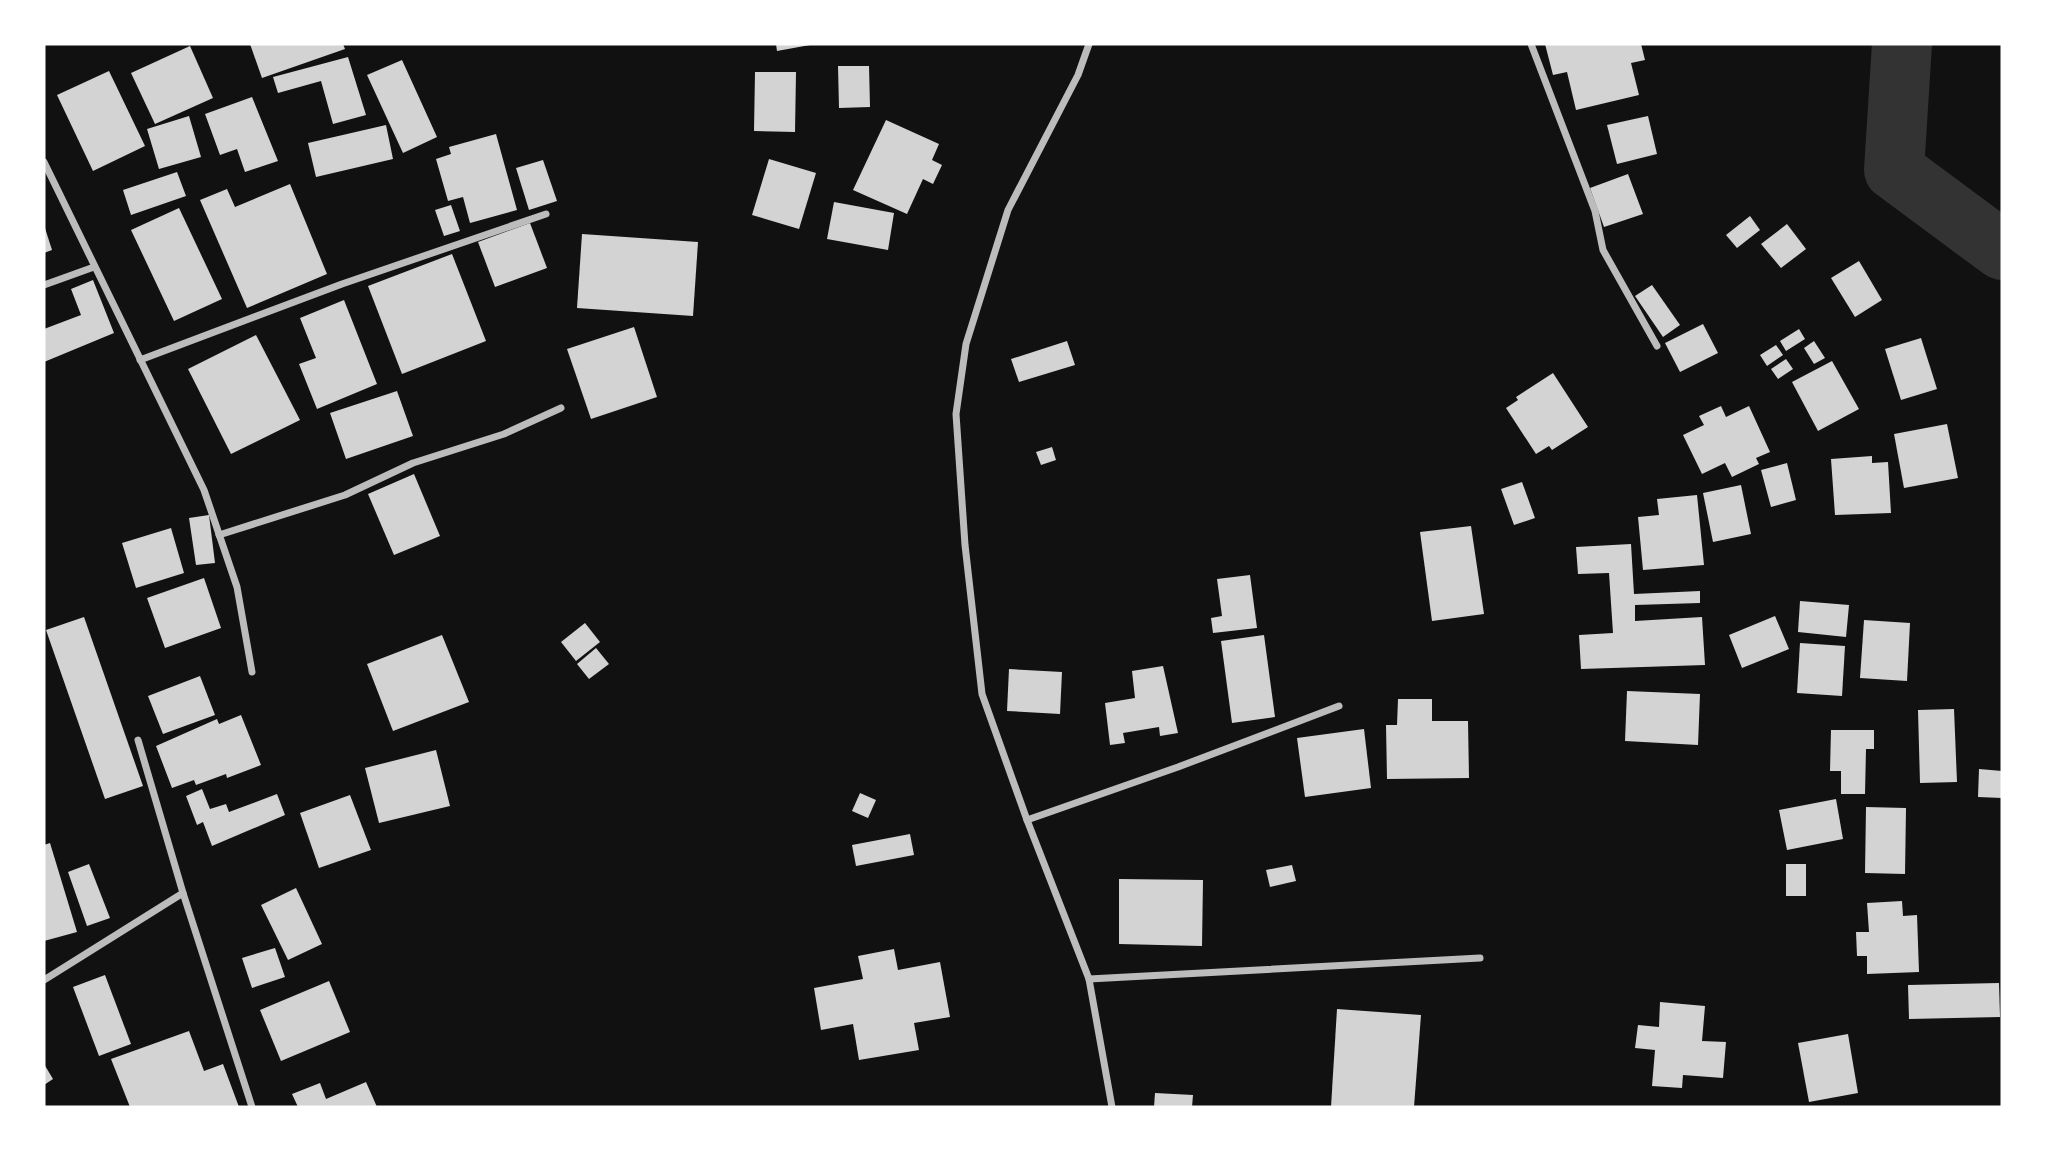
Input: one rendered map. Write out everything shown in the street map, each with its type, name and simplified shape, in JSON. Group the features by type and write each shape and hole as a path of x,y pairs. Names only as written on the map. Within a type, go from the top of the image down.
{"street":[{"path":"1089,44 1078,75 1008,210 966,344 956,414 965,545 982,694 1027,820 1089,979 1112,1107"},
{"path":"1531,44 1595,211 1603,250 1657,346"},
{"path":"44,162 204,490 237,587 252,672"},
{"path":"140,360 546,214"},
{"path":"44,285 94,267"},
{"path":"219,536 345,495 413,463 504,435 561,408"},
{"path":"1027,820 1339,706"},
{"path":"138,740 183,893 253,1107"},
{"path":"44,980 183,893"},
{"path":"1089,979 1480,958"}],"building":[{"path":"250,44 343,44 345,49 262,78"},
{"path":"776,44 810,44 810,45 777,51"},
{"path":"1545,44 1641,44 1645,60 1631,63 1639,95 1576,110 1567,72 1553,75"},
{"path":"190,46 213,98 155,124 131,73"},
{"path":"348,57 366,115 333,124 321,81 278,93 273,77"},
{"path":"402,60 437,137 403,153 367,75"},
{"path":"838,66 869,66 870,107 839,108"},
{"path":"109,71 145,146 93,171 57,95"},
{"path":"755,72 796,72 795,132 754,131"},
{"path":"252,97 278,161 245,172 237,149 220,155 205,114"},
{"path":"189,116 201,157 159,169 147,129"},
{"path":"1648,116 1657,154 1617,164 1607,125"},
{"path":"886,120 939,144 932,160 942,165 933,184 923,179 907,214 853,190"},
{"path":"386,125 393,159 316,177 308,143"},
{"path":"496,134 517,210 470,223 463,197 448,201 436,159 451,154 449,147"},
{"path":"769,159 816,173 799,229 752,215"},
{"path":"543,160 557,201 529,210 516,168"},
{"path":"177,172 186,196 131,215 123,190"},
{"path":"1628,174 1643,214 1604,227 1590,188"},
{"path":"290,184 327,274 247,308 200,200 227,189 235,207"},
{"path":"834,202 894,213 888,250 827,239"},
{"path":"451,205 460,231 444,236 435,210"},
{"path":"179,208 222,299 174,321 131,230"},
{"path":"1750,216 1760,230 1737,248 1726,235"},
{"path":"530,223 547,268 495,287 478,242"},
{"path":"1787,224 1806,249 1781,268 1761,244"},
{"path":"44,225 52,250 44,253"},
{"path":"582,234 698,242 693,316 577,308"},
{"path":"452,254 486,341 402,374 368,286"},
{"path":"1859,261 1882,300 1855,317 1831,278"},
{"path":"93,280 114,333 44,362 44,329 81,315 71,289"},
{"path":"1652,285 1680,325 1663,337 1635,296"},
{"path":"344,300 377,384 317,409 299,364 316,358 300,318"},
{"path":"1703,324 1718,353 1680,372 1665,343"},
{"path":"634,327 657,397 591,419 567,349"},
{"path":"1799,329 1805,339 1786,351 1780,341"},
{"path":"256,335 300,420 231,454 188,369"},
{"path":"1921,338 1937,389 1901,400 1885,349"},
{"path":"1067,341 1075,365 1019,382 1011,359"},
{"path":"1814,341 1825,358 1814,364 1804,348"},
{"path":"1776,345 1783,355 1767,366 1760,355"},
{"path":"1786,359 1793,369 1778,379 1771,369"},
{"path":"1832,361 1859,409 1818,431 1792,382"},
{"path":"1553,373 1588,427 1552,450 1549,446 1536,454 1506,408 1518,400 1516,397"},
{"path":"397,391 413,436 346,459 330,413"},
{"path":"1721,406 1726,417 1749,406 1770,452 1756,458 1759,464 1732,477 1725,463 1702,474 1683,435 1704,425 1699,416"},
{"path":"1947,424 1958,478 1904,488 1894,434"},
{"path":"1052,447 1056,460 1041,465 1036,452"},
{"path":"1872,456 1872,463 1888,462 1891,513 1835,515 1831,459"},
{"path":"1787,463 1796,500 1771,507 1761,470"},
{"path":"414,474 440,536 394,555 368,494"},
{"path":"1522,482 1535,518 1514,525 1501,489"},
{"path":"1741,485 1751,534 1713,542 1703,493"},
{"path":"1697,495 1704,565 1643,570 1638,517 1659,515 1657,499"},
{"path":"209,515 215,563 196,565 189,518"},
{"path":"1471,526 1484,614 1432,621 1420,532"},
{"path":"171,528 184,573 136,588 122,543"},
{"path":"1631,544 1634,594 1700,591 1700,603 1635,605 1635,621 1702,617 1705,665 1581,669 1579,635 1613,633 1609,573 1578,574 1576,547"},
{"path":"1250,575 1257,628 1213,633 1211,618 1222,616 1217,579"},
{"path":"204,578 221,628 165,648 147,598"},
{"path":"1800,601 1849,605 1846,637 1798,632"},
{"path":"1775,616 1789,649 1742,668 1729,635"},
{"path":"84,617 143,786 105,799 46,630"},
{"path":"1864,620 1910,623 1907,681 1860,678"},
{"path":"585,623 600,642 576,661 561,642"},
{"path":"442,635 469,702 393,731 367,664"},
{"path":"1264,635 1275,717 1232,723 1221,641"},
{"path":"1800,643 1845,646 1842,696 1797,693"},
{"path":"596,648 609,664 589,679 577,664"},
{"path":"1163,666 1178,733 1160,736 1159,727 1123,733 1125,743 1110,745 1105,703 1135,698 1132,671"},
{"path":"1009,669 1062,672 1060,714 1007,711"},
{"path":"200,676 215,715 163,734 148,696"},
{"path":"1627,691 1700,694 1698,745 1625,741"},
{"path":"1398,699 1432,699 1432,721 1468,721 1469,778 1387,779 1386,725 1397,725"},
{"path":"1954,709 1957,782 1920,783 1918,710"},
{"path":"241,715 261,765 227,778 226,774 196,785 194,780 172,788 156,746 217,719 219,724"},
{"path":"1364,729 1371,788 1305,797 1297,738"},
{"path":"1831,730 1874,730 1874,749 1866,749 1865,794 1841,794 1841,771 1830,771"},
{"path":"436,750 450,806 379,823 365,768"},
{"path":"1979,769 2002,771 2002,798 1978,797"},
{"path":"202,789 210,809 226,804 229,812 277,794 285,815 212,846 203,822 197,825 186,796"},
{"path":"860,793 876,800 868,818 852,811"},
{"path":"350,795 371,850 319,868 300,813"},
{"path":"1836,799 1843,839 1787,850 1779,810"},
{"path":"1866,807 1906,808 1905,874 1865,873"},
{"path":"910,834 914,855 856,866 852,845"},
{"path":"50,843 77,932 44,941 44,845"},
{"path":"89,864 110,918 87,926 68,872"},
{"path":"1786,864 1806,864 1806,896 1786,896"},
{"path":"1292,865 1296,881 1270,887 1266,870"},
{"path":"1119,879 1203,880 1202,946 1119,944"},
{"path":"296,888 322,944 288,960 261,905"},
{"path":"1902,901 1903,916 1917,915 1919,972 1867,974 1867,956 1857,956 1856,932 1869,932 1867,903"},
{"path":"275,948 285,977 252,988 242,958"},
{"path":"894,949 898,970 940,962 950,1017 914,1023 919,1050 859,1060 853,1024 821,1030 814,988 863,979 858,956"},
{"path":"105,975 131,1044 99,1056 73,987"},
{"path":"329,981 350,1032 281,1061 260,1010"},
{"path":"1999,983 2000,1017 1909,1019 1908,985"},
{"path":"1660,1002 1705,1006 1702,1041 1726,1042 1723,1078 1683,1075 1682,1088 1652,1086 1655,1050 1635,1048 1638,1025 1659,1027"},
{"path":"1337,1009 1421,1015 1414,1107 1331,1107"},
{"path":"189,1031 204,1071 223,1064 239,1107 130,1107 111,1059"},
{"path":"1848,1034 1858,1093 1809,1102 1798,1043"},
{"path":"44,1064 53,1079 44,1085"},
{"path":"366,1082 377,1107 298,1107 292,1094 320,1083 326,1099"},
{"path":"1155,1093 1193,1095 1192,1107 1154,1107"}],"waterway":[{"path":"1902,44 1894,170 2002,250"}]}
